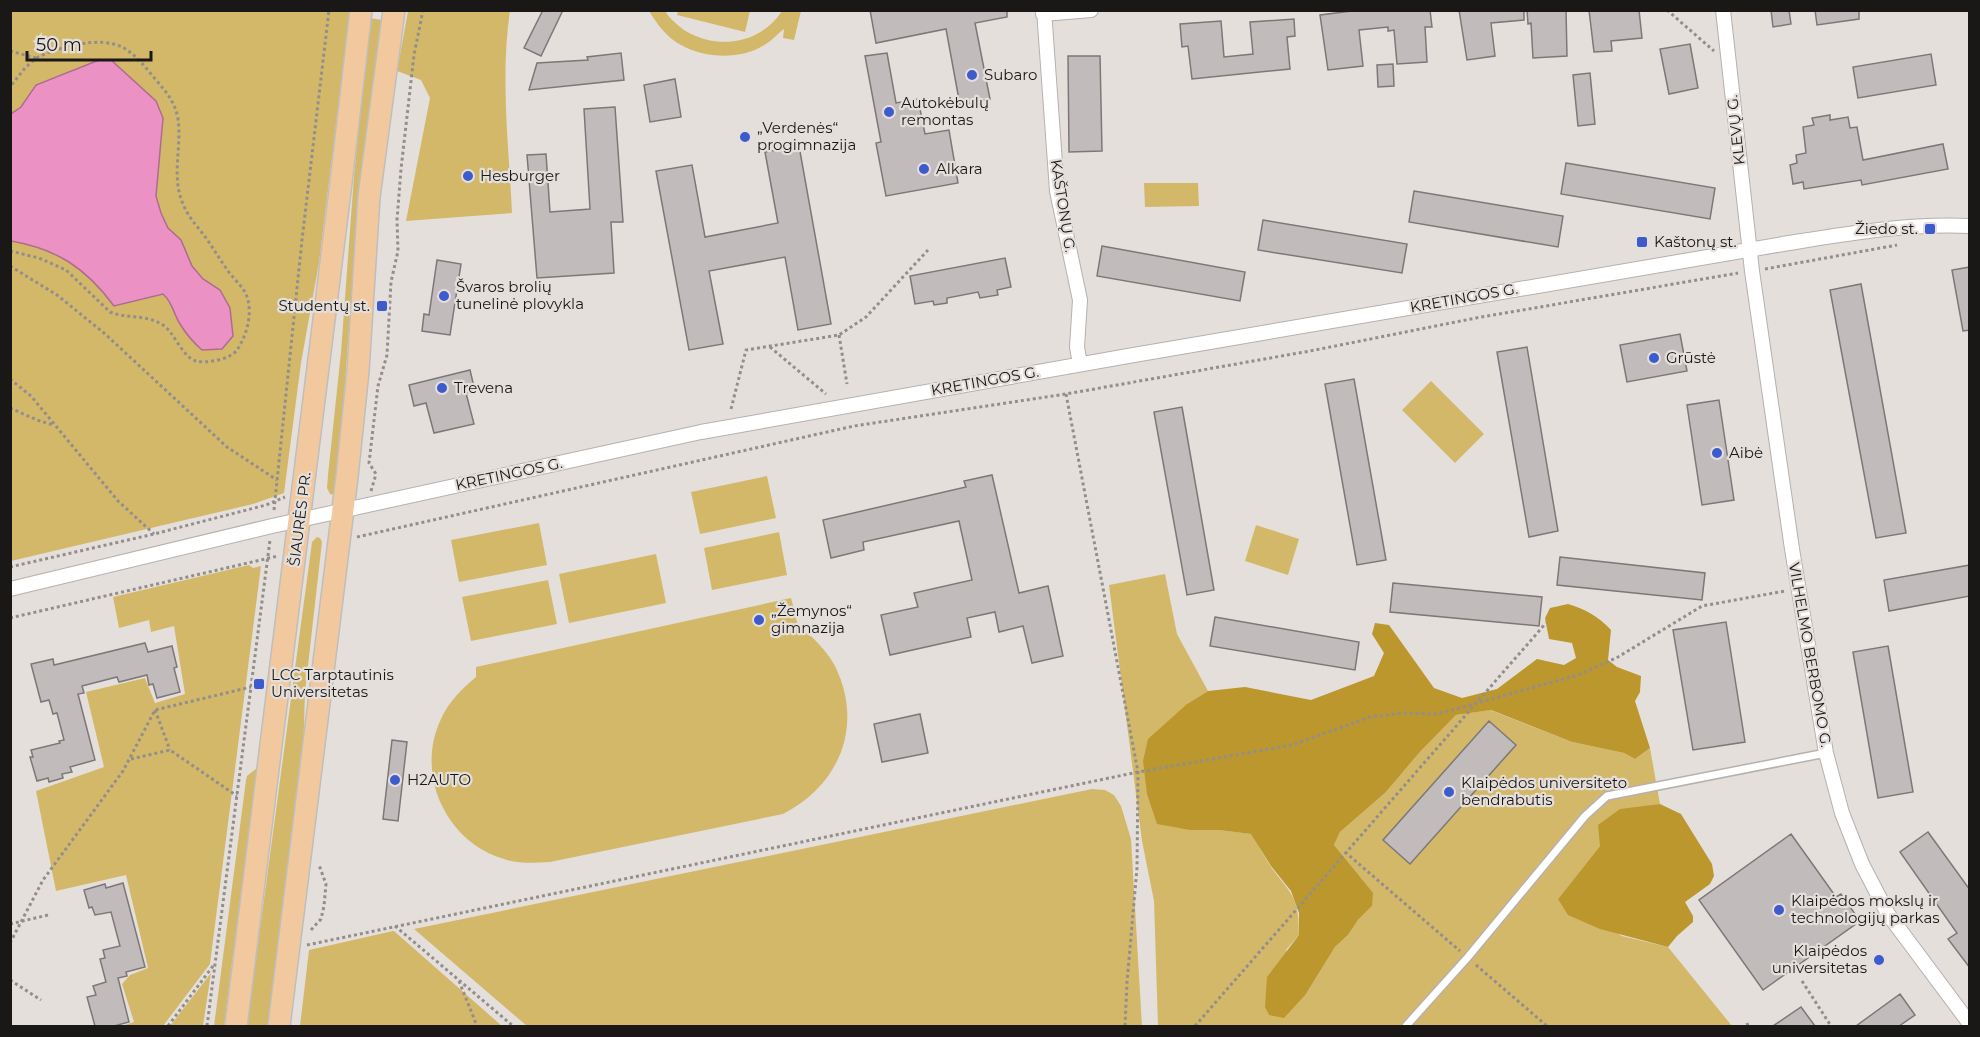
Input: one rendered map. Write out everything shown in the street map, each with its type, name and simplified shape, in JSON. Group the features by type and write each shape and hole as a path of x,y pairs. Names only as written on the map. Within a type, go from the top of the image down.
{"main road":[{"name":"ŠIAURĖS PR.","path":"236,1026 361,10"},
{"path":"279,1026 343,511 358,371 369,197 394,10"}],"street":[{"path":"1044,12 1090,10"},
{"name":"KLEVŲ G.","path":"1723,10 1749,250"},
{"name":"KAŠTONŲ G.","path":"1044,12 1057,191 1080,300 1077,347 1080,364"},
{"name":"KRETINGOS G.","path":"10,589 298,520 701,432 1080,364 1749,250 1879,229 1920,225 1970,226"},
{"name":"VILHELMO BERBOMO G.","path":"1749,250 1799,589 1826,753 1842,813 1862,864 1888,915 1967,1016"}],"lane":[{"path":"1406,1026 1468,957 1585,816 1607,796 1826,753"}],"path":[{"path":"272,526 329,10"},
{"path":"423,10 414,55 401,169 397,220 398,250 391,282 387,355 378,386 369,463 376,474 358,536 854,426 1066,394 1310,351 1476,318 1905,244"},
{"path":"1667,10 1729,64"},
{"path":"10,87 36,58 59,48 94,43 116,45 136,57 173,102 180,131 178,190 183,204 244,291 249,304 249,320 236,352 224,359 199,362 191,360 165,326 143,317 110,312 66,270 39,258 10,250"},
{"path":"10,51 36,58"},
{"path":"731,409 746,350 839,335 866,317 928,250"},
{"path":"10,266 57,295 104,333 227,447 277,481"},
{"path":"839,335 847,384"},
{"path":"770,347 820,388 854,426"},
{"path":"10,379 30,396 118,501 154,534"},
{"path":"1066,394 1138,772 1137,868 1126,982 1125,1026"},
{"path":"10,408 54,425"},
{"path":"10,567 154,534 275,501"},
{"path":"10,618 268,558 207,1026"},
{"path":"307,945 1138,772 1292,745 1370,717 1403,713 1437,714 1475,705 1578,675 1618,657 1702,606 1799,589"},
{"path":"1195,1026 1546,623"},
{"path":"10,943 42,880 123,771 155,710 251,687"},
{"path":"155,710 170,750 237,795"},
{"path":"129,759 170,750"},
{"path":"1346,852 1547,1026"},
{"path":"10,924 48,915"},
{"path":"395,926 513,1026"},
{"path":"168,1026 215,963"},
{"path":"10,980 41,1000"},
{"path":"459,980 477,1026"},
{"path":"1802,981 1831,1026"}],"shaded area":[{"path":"678,10 750,11 745,32 677,15"},
{"path":"10,11 350,11 319,263 301,363 284,493 253,504 11,561"},
{"path":"408,11 510,11 505,87 512,213 406,221 430,98 421,80 397,71"},
{"path":"649,11 665,11 691,34 707,40 724,42 740,40 756,34 770,25 782,11 801,11 794,40 783,38 784,29 769,42 756,49 724,56 691,50 671,39"},
{"path":"370,18 382,20 360,182 337,489 334,495 330,494 327,488"},
{"path":"99,60 111,60 156,101 163,118 156,196 168,228 181,240 192,266 203,279 220,290 230,308 233,336 222,349 202,350 182,328 169,301 163,294 114,306 93,281 69,262 43,249 11,241 11,114 21,107 36,85"},
{"path":"1144,183 1198,183 1199,206 1145,207"},
{"path":"1431,381 1484,434 1455,463 1402,410"},
{"path":"767,476 776,518 700,534 691,492"},
{"path":"539,523 547,565 459,582 451,540"},
{"path":"1256,525 1299,539 1288,575 1245,561"},
{"path":"779,532 787,575 712,590 704,548"},
{"path":"317,537 322,542 305,692 303,761 270,1026 247,1026 312,542"},
{"path":"656,554 666,603 569,623 559,574"},
{"path":"249,565 253,568 261,566 210,964 163,1026 126,1026 134,1022 122,984 130,975 148,968 126,875 56,891 36,791 104,767 86,692 145,678 155,703 185,694 174,626 151,632 149,620 119,628 113,597"},
{"path":"1165,574 1177,634 1208,691 1187,704 1190,830 1219,830 1252,834 1296,904 1299,935 1286,950 1306,994 1335,947 1372,906 1347,862 1334,845 1340,832 1386,792 1419,753 1456,715 1490,710 1572,742 1624,753 1635,759 1650,748 1660,804 1641,808 1600,846 1558,899 1622,936 1668,947 1732,1026 1158,1026 1154,901 1142,841 1109,585"},
{"path":"548,580 557,624 471,641 462,597"},
{"path":"791,598 798,625 819,644 835,666 843,688 847,710 846,731 841,751 832,770 803,802 783,814 550,862 527,863 504,859 483,850 466,838 451,821 434,783 432,761 434,740 448,707 476,677 476,667"},
{"path":"1568,604 1591,614 1611,630 1608,660 1617,667 1641,676 1640,692 1635,701 1650,748 1635,759 1624,753 1572,742 1491,710 1456,715 1419,753 1386,792 1340,832 1334,845 1373,893 1372,906 1335,947 1306,994 1284,1018 1269,1015 1265,1007 1267,977 1299,935 1299,913 1291,891 1271,866 1251,834 1219,830 1190,830 1157,824 1147,794 1143,761 1148,739 1187,704 1208,691 1245,687 1311,700 1374,676 1384,653 1372,634 1375,623 1389,625 1434,688 1462,698 1497,689 1537,659 1564,665 1576,658 1572,643 1549,639 1545,618 1550,608"},
{"path":"257,768 224,1026 214,1026 246,780 247,776"},
{"path":"1092,789 1105,790 1114,795 1121,806 1131,839 1142,1026 527,1026 414,929"},
{"path":"1660,804 1681,814 1712,864 1714,876 1710,884 1685,902 1693,916 1693,922 1668,947 1600,929 1568,915 1558,899 1600,846 1598,825 1620,809"},
{"path":"394,931 502,1026 300,1026 309,950"},
{"path":"211,973 203,1026 170,1026"}],"building":[{"path":"543,10 563,10 541,56 524,48"},
{"path":"870,10 1007,10 1007,17 975,23 990,99 960,105 946,29 876,43"},
{"path":"1360,10 1430,10 1432,27 1425,27 1427,62 1397,64 1394,30 1388,31 1388,27 1359,30 1363,66 1328,70 1320,15"},
{"path":"1459,10 1524,10 1524,20 1491,23 1495,56 1467,60"},
{"path":"1527,10 1566,10 1567,56 1533,58 1531,23 1528,24"},
{"path":"1589,10 1639,10 1642,38 1611,41 1612,51 1594,52"},
{"path":"1771,10 1789,10 1791,24 1773,27"},
{"path":"1815,10 1859,10 1859,19 1817,25"},
{"path":"1294,19 1295,36 1287,37 1290,69 1192,79 1188,46 1182,47 1180,24 1221,21 1224,57 1253,54 1250,22"},
{"path":"1690,44 1698,88 1669,94 1660,49"},
{"path":"621,53 624,80 529,90 537,63 588,60 587,57"},
{"path":"887,53 896,103 918,99 925,134 949,130 958,183 886,196 876,143 881,142 865,56"},
{"path":"1931,54 1936,85 1858,98 1853,67"},
{"path":"1068,56 1100,56 1102,151 1069,152"},
{"path":"1393,64 1394,86 1378,87 1377,65"},
{"path":"1590,73 1595,124 1578,126 1573,75"},
{"path":"675,79 681,117 650,122 644,85"},
{"path":"615,107 623,222 611,222 614,273 537,278 527,155 546,154 550,212 590,209 584,109"},
{"path":"1830,115 1830,120 1848,117 1850,128 1857,127 1863,160 1943,144 1948,169 1862,185 1861,180 1804,189 1803,182 1793,184 1790,165 1797,163 1796,155 1806,153 1803,127 1814,125 1812,118"},
{"path":"799,146 831,324 798,330 785,257 709,271 723,344 689,350 656,171 692,165 705,237 778,223 765,152"},
{"path":"1566,163 1715,188 1710,219 1561,194"},
{"path":"1414,191 1563,216 1558,247 1409,222"},
{"path":"1263,220 1407,244 1402,273 1258,250"},
{"path":"1102,246 1245,272 1240,301 1097,276"},
{"path":"1005,258 1011,287 997,290 998,295 980,298 978,292 947,298 947,303 934,305 933,301 915,304 910,276"},
{"name":"Švaros brolių tunelinė plovykla","path":"437,260 461,264 450,335 422,331 424,314 429,315"},
{"path":"1970,267 1970,330 1963,331 1952,270"},
{"path":"1861,284 1906,533 1876,538 1830,290"},
{"name":"Grūstė","path":"1680,334 1687,371 1627,382 1620,345"},
{"path":"1527,347 1558,531 1529,537 1497,352"},
{"path":"470,370 475,391 466,393 474,424 434,433 426,403 414,406 409,385"},
{"path":"1354,379 1386,560 1357,565 1325,384"},
{"path":"1719,400 1734,500 1702,505 1687,405"},
{"path":"1182,407 1214,590 1187,595 1154,412"},
{"path":"992,475 1019,593 1048,586 1063,656 1032,663 1023,626 999,632 995,612 967,618 971,637 890,655 881,615 918,607 914,593 972,580 959,521 863,542 864,550 831,558 823,520 966,487 964,481"},
{"path":"1560,557 1705,573 1702,600 1557,585"},
{"path":"1970,565 1970,596 1889,611 1884,580"},
{"path":"1393,583 1542,597 1539,626 1390,612"},
{"path":"1215,617 1359,642 1355,670 1210,646"},
{"path":"1726,622 1745,742 1693,750 1673,630"},
{"path":"145,643 148,652 172,646 180,692 157,698 153,684 149,685 147,675 119,682 117,677 82,686 84,693 78,694 95,760 70,767 72,772 62,774 63,778 49,782 48,778 37,781 30,757 33,757 31,750 64,740 57,713 53,714 49,700 41,702 31,664 53,659 54,665"},
{"path":"1888,646 1913,792 1878,798 1853,652"},
{"path":"920,714 928,753 882,762 874,724"},
{"name":"Klaipėdos universiteto bendrabutis","path":"1489,721 1516,745 1410,864 1383,840"},
{"name":"H2AUTO","path":"392,740 407,742 398,821 383,819"},
{"path":"1928,832 1970,890 1970,968 1948,939 1957,933 1900,852"},
{"name":"Klaipėdos mokslų ir technologijų parkas","path":"1791,834 1836,897 1841,894 1860,921 1763,990 1699,900"},
{"path":"123,883 145,967 126,972 127,976 118,978 129,1022 114,1026 95,1026 87,997 96,995 93,986 106,982 100,959 105,958 103,950 120,946 111,912 95,915 92,907 89,908 84,890 105,884 106,888"},
{"path":"1900,994 1915,1015 1899,1026 1856,1026"},
{"path":"1801,1007 1815,1026 1773,1026"}],"place":[{"name":"Subaro","path":"972,75"},
{"name":"Autokėbulų remontas","path":"889,112"},
{"name":"„Verdenės“ progimnazija","path":"745,137"},
{"name":"Alkara","path":"924,169"},
{"name":"Hesburger","path":"468,176"},
{"name":"Žiedo st.","path":"1930,229"},
{"name":"Kaštonų st.","path":"1642,242"},
{"name":"Švaros brolių tunelinė plovykla","path":"444,296"},
{"name":"Studentų st.","path":"382,306"},
{"name":"Grūstė","path":"1654,358"},
{"name":"Trevena","path":"442,388"},
{"name":"Aibė","path":"1717,453"},
{"name":"„Žemynos“ gimnazija","path":"759,620"},
{"name":"LCC Tarptautinis Universitetas","path":"259,684"},
{"name":"H2AUTO","path":"395,780"},
{"name":"Klaipėdos universiteto bendrabutis","path":"1449,792"},
{"name":"Klaipėdos mokslų ir technologijų parkas","path":"1779,910"},
{"name":"Klaipėdos universitetas","path":"1879,960"}]}
